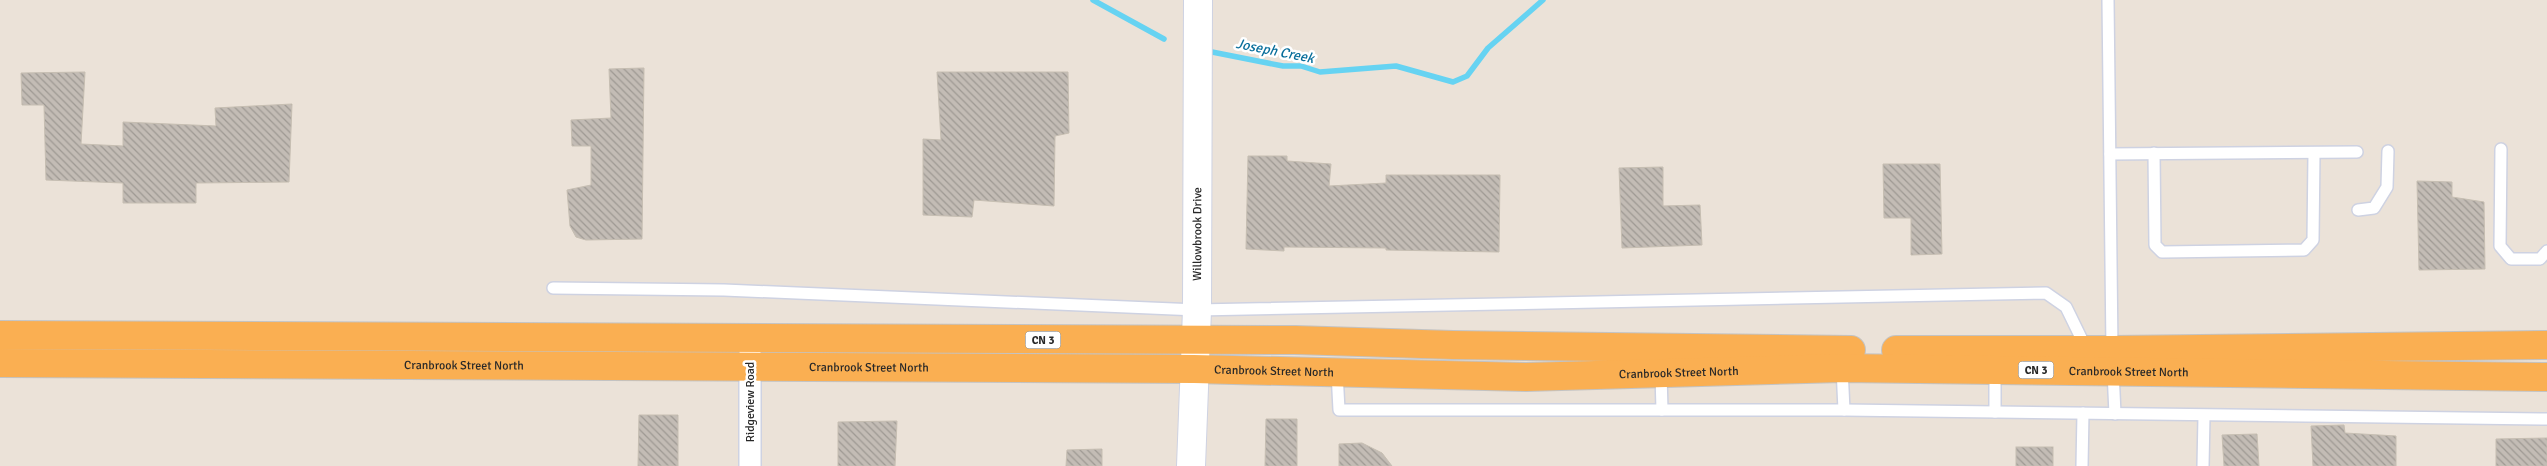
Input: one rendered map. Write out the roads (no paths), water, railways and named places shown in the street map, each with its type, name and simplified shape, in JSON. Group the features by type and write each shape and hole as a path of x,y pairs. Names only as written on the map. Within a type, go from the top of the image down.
{"highway":[{"name":"Cranbrook Street North","path":"0,335 1196,340 2104,357 2547,377"},
{"name":"Cranbrook Street North","path":"0,363 1194,369 1526,376 1842,368 1995,370 2104,357 2547,345"}],"street":[{"name":"Willowbrook Drive","path":"1191,466 1197,310 1198,0"},
{"name":"Ridgeview Road","path":"750,338 750,466"}],"lane":[{"path":"2108,0 2110,154 2104,357 2115,414"},
{"path":"2501,149 2500,246 2511,258 2540,259 2547,250"},
{"path":"2358,210 2374,208 2387,188 2388,151"},
{"path":"2110,154 2357,152"},
{"path":"2154,153 2155,245 2162,252 2304,250 2312,240 2314,153"},
{"path":"553,288 724,290 1197,310 2046,293 2066,307 2104,357"},
{"path":"1842,368 1844,410"},
{"path":"1995,370 1995,412"},
{"path":"1337,372 1339,410 1844,410 2547,419"},
{"path":"1661,374 1662,410"},
{"path":"2082,466 2083,413"},
{"path":"2203,466 2204,416"}],"waterway":[{"name":"Joseph Creek","path":"1093,0 1164,39"},
{"name":"Joseph Creek","path":"1207,51 1283,66 1301,66 1320,72 1396,66 1453,82 1467,76 1488,48 1543,0"}]}
